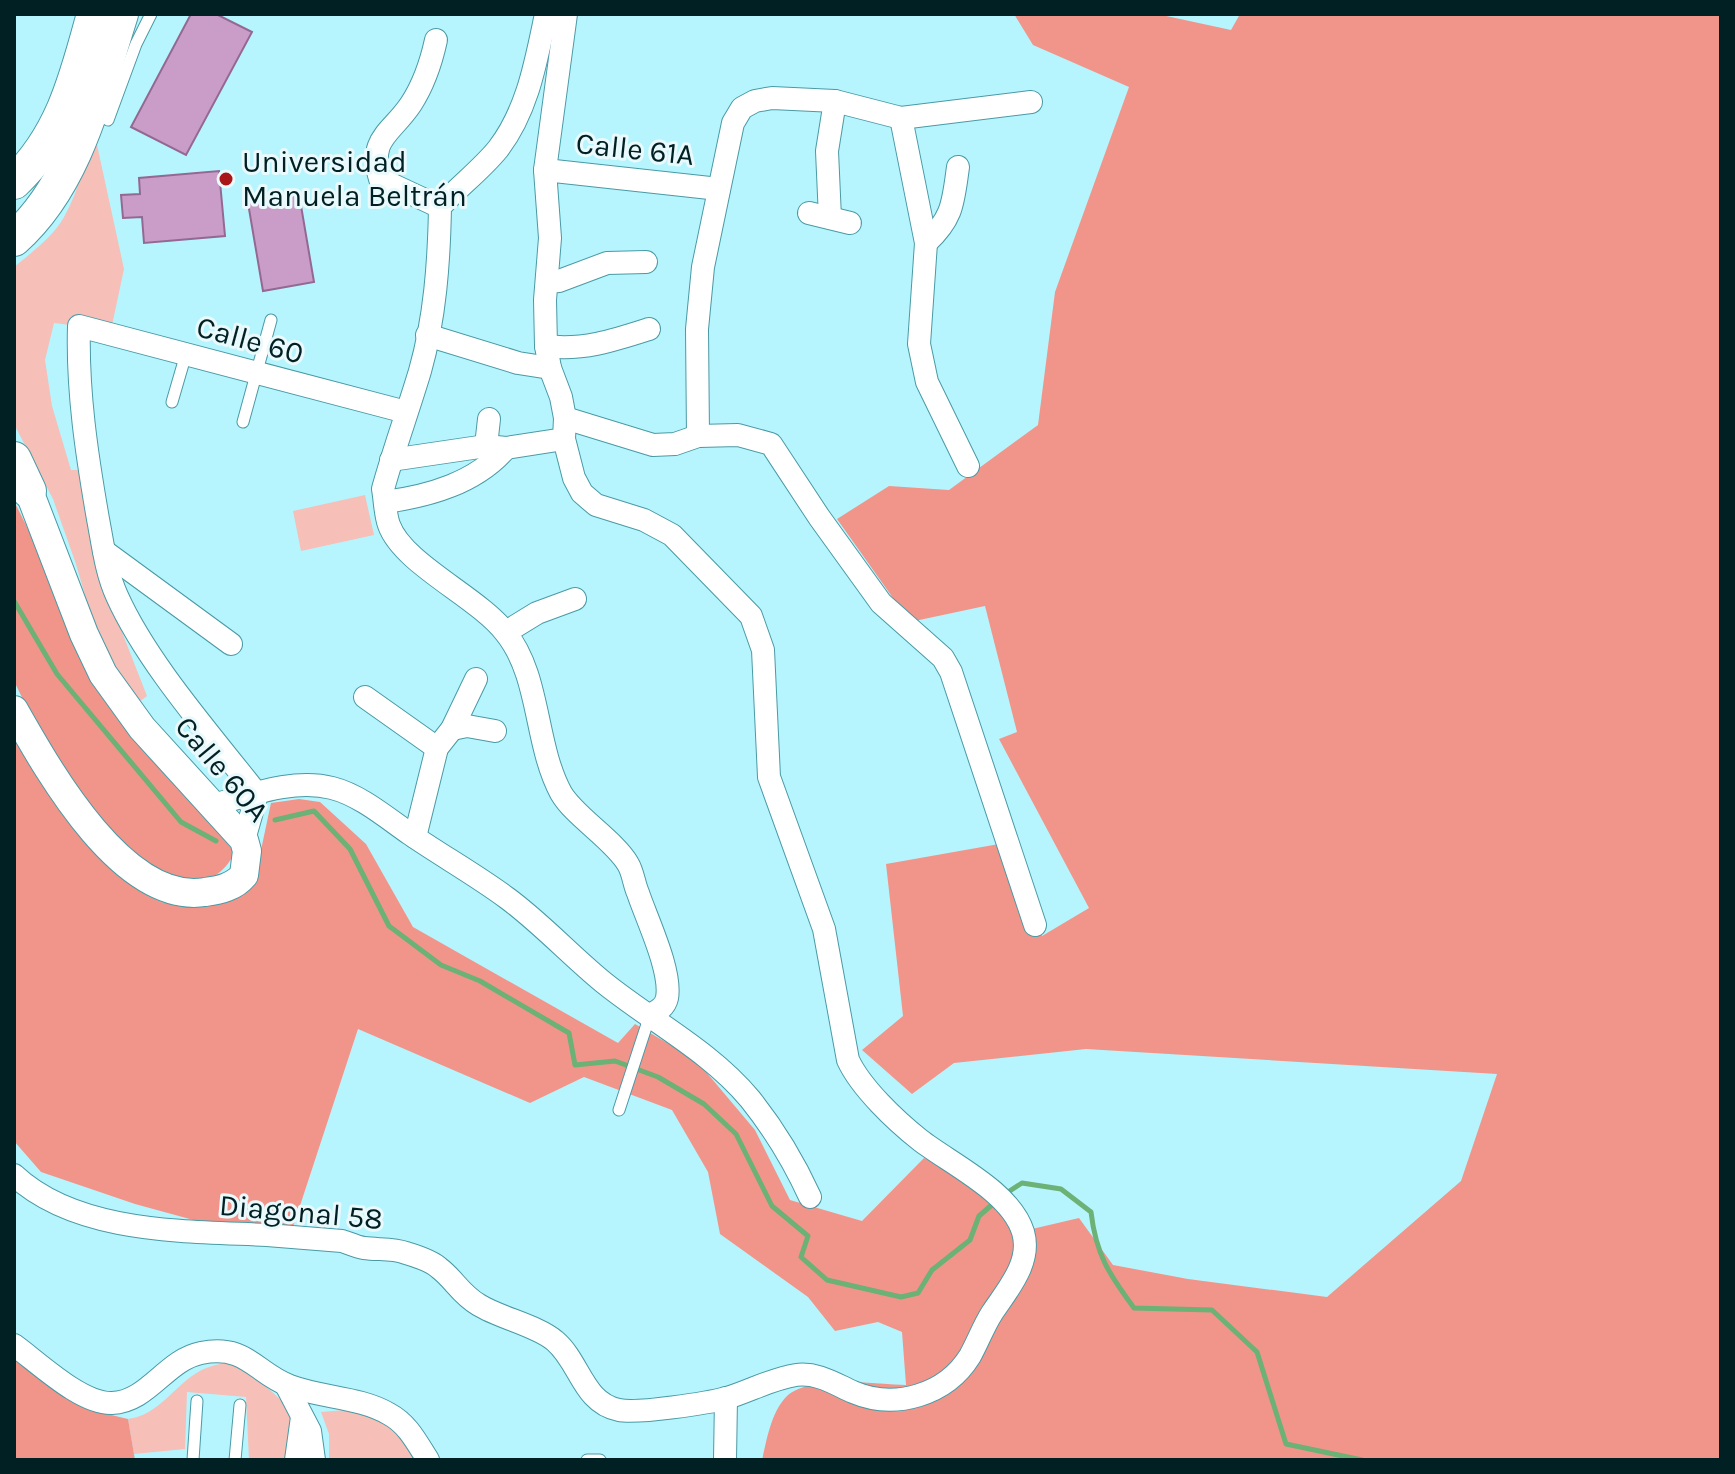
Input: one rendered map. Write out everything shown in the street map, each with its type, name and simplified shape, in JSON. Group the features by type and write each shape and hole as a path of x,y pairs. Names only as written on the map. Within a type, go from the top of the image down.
{"main road":[{"path":"14,215 30,204 59,172 67,106 94,14"},
{"path":"14,182 61,144 88,117 121,14"},
{"path":"14,239 41,211 60,184 61,144"},
{"path":"14,459 22,480"}],"street":[{"path":"546,14 527,98 516,120 498,149 440,207 439,273 420,370 383,489 390,527 405,548 480,606 506,632 520,656 546,753 562,794 628,864 664,970 668,995 660,1010 650,1015"},
{"path":"564,429 561,397 546,346 550,238 545,170 566,14"},
{"path":"436,40 430,66 410,105 379,140 375,162 380,179 440,207"},
{"path":"698,436 697,329 703,267 733,123 742,108 755,101 772,98 835,101 901,118 1031,102"},
{"path":"830,218 827,151 835,101"},
{"path":"901,118 926,243 919,344 927,382 968,466"},
{"path":"926,243 943,228 952,211 958,167"},
{"name":"Calle 61A","path":"545,170 719,189"},
{"path":"547,282 559,281 607,263 646,262"},
{"name":"Calle 60","path":"104,551 89,467 79,326 406,412"},
{"path":"546,346 601,345 649,329"},
{"path":"427,335 518,363 550,368"},
{"path":"385,502 425,497 493,463 496,447 489,419"},
{"path":"391,460 496,447 564,429 653,445 675,444 698,436 738,435 771,444 881,603 943,658 951,672 1035,925"},
{"name":"Diagonal 58","path":"14,1175 29,1189 48,1199 84,1214 118,1223 216,1234 342,1241 361,1248 404,1252 439,1267 456,1288 479,1305 554,1340 598,1401 618,1410 643,1411 726,1398 778,1378 800,1374 818,1376 858,1394 882,1399 905,1399 941,1386 968,1358 1023,1263 1026,1242 1022,1227 991,1189 921,1141 856,1078 848,1060 824,929 769,777 763,650 751,616 672,535 644,520 596,505 582,493 574,478 564,429"},
{"name":"Calle 60A","path":"14,710 78,810 112,850 144,876 173,891 197,893 231,886 244,875 247,851 244,840 142,728 103,674 22,480"},
{"path":"104,551 231,644"},
{"path":"104,551 116,595 151,654 257,794"},
{"path":"506,632 537,613 575,599"},
{"path":"415,837 437,748 452,729 476,679"},
{"path":"365,697 437,748"},
{"path":"452,729 467,726 495,731"},
{"path":"213,805 275,788 318,785 336,789 378,812 508,899 602,981 724,1073 749,1098 794,1162 810,1197"},
{"path":"244,840 257,794"},
{"path":"14,1345 84,1396 98,1402 126,1401 171,1366 204,1352 242,1355 286,1385 376,1407 391,1415 402,1422 428,1460"},
{"path":"286,1385 314,1445 314,1460"},
{"path":"725,1460 726,1398"},
{"path":"296,1460 302,1416"}],"lane":[{"path":"108,120 136,44 151,14"},
{"path":"243,422 271,320"},
{"path":"172,402 186,354"},
{"path":"619,1110 650,1015"},
{"path":"193,1460 197,1401"},
{"path":"235,1460 240,1405"},
{"path":"587,1460 600,1460"}],"shaded area":[{"path":"1014,14 1157,14 1231,30 1240,14 1721,14 1721,1460 762,1460 777,1410 787,1396 797,1389 844,1382 906,1385 902,1332 878,1322 835,1331 808,1297 720,1234 708,1172 672,1110 584,1077 530,1103 358,1029 293,1227 208,1224 135,1204 41,1172 14,1141 14,736 58,805 96,852 137,889 167,903 187,905 201,902 258,864 271,803 299,799 320,802 366,844 413,927 618,1043 635,1024 696,1060 755,1130 790,1200 862,1221 924,1158 997,1187 1032,1229 1079,1218 1113,1265 1188,1279 1327,1297 1461,1181 1497,1074 1086,1049 954,1063 912,1094 862,1050 903,1016 886,864 1016,841 1042,936 1089,908 999,739 1017,732 985,606 910,622 837,519 889,486 949,490 1038,425 1055,292 1129,87 1033,45"},
{"path":"94,131 124,269 111,330 54,323 45,360 52,406 71,470 81,470 111,604 147,696 139,702 99,644 53,499 14,424 14,267 60,224 78,186"},
{"path":"365,495 374,535 301,551 293,511"},
{"path":"14,501 90,677 226,835 234,854 215,876 191,881 165,873 139,855 90,806 52,752 29,712 14,681"},
{"path":"14,1359 54,1389 80,1403 128,1419 135,1460 14,1460"},
{"path":"231,1363 252,1374 292,1410 292,1460 249,1460 246,1397 187,1392 185,1449 134,1454 128,1419 155,1408 199,1371"},
{"path":"345,1410 373,1416 391,1424 423,1460 329,1460 329,1434 321,1412"}],"building":[{"path":"191,14 216,14 252,32 186,155 131,127"},
{"path":"219,171 225,236 144,243 142,217 123,218 121,195 140,194 139,178"},
{"path":"299,194 314,282 263,291 248,203"}],"waterway":[{"path":"14,601 57,674 181,822 216,841"},
{"path":"275,820 314,811 350,849 389,926 441,965 480,981 569,1033 575,1065 615,1061 658,1077 704,1104 736,1134 772,1206 808,1236 801,1257 827,1280 901,1297 918,1293 932,1270 970,1240 979,1216 994,1203"},
{"path":"1005,1194 1022,1183 1061,1189 1091,1212 1096,1240 1105,1263 1134,1308 1212,1310 1257,1352 1286,1444 1362,1460"}],"place":[{"name":"Universidad Manuela Beltrán","path":"226,179"}]}
